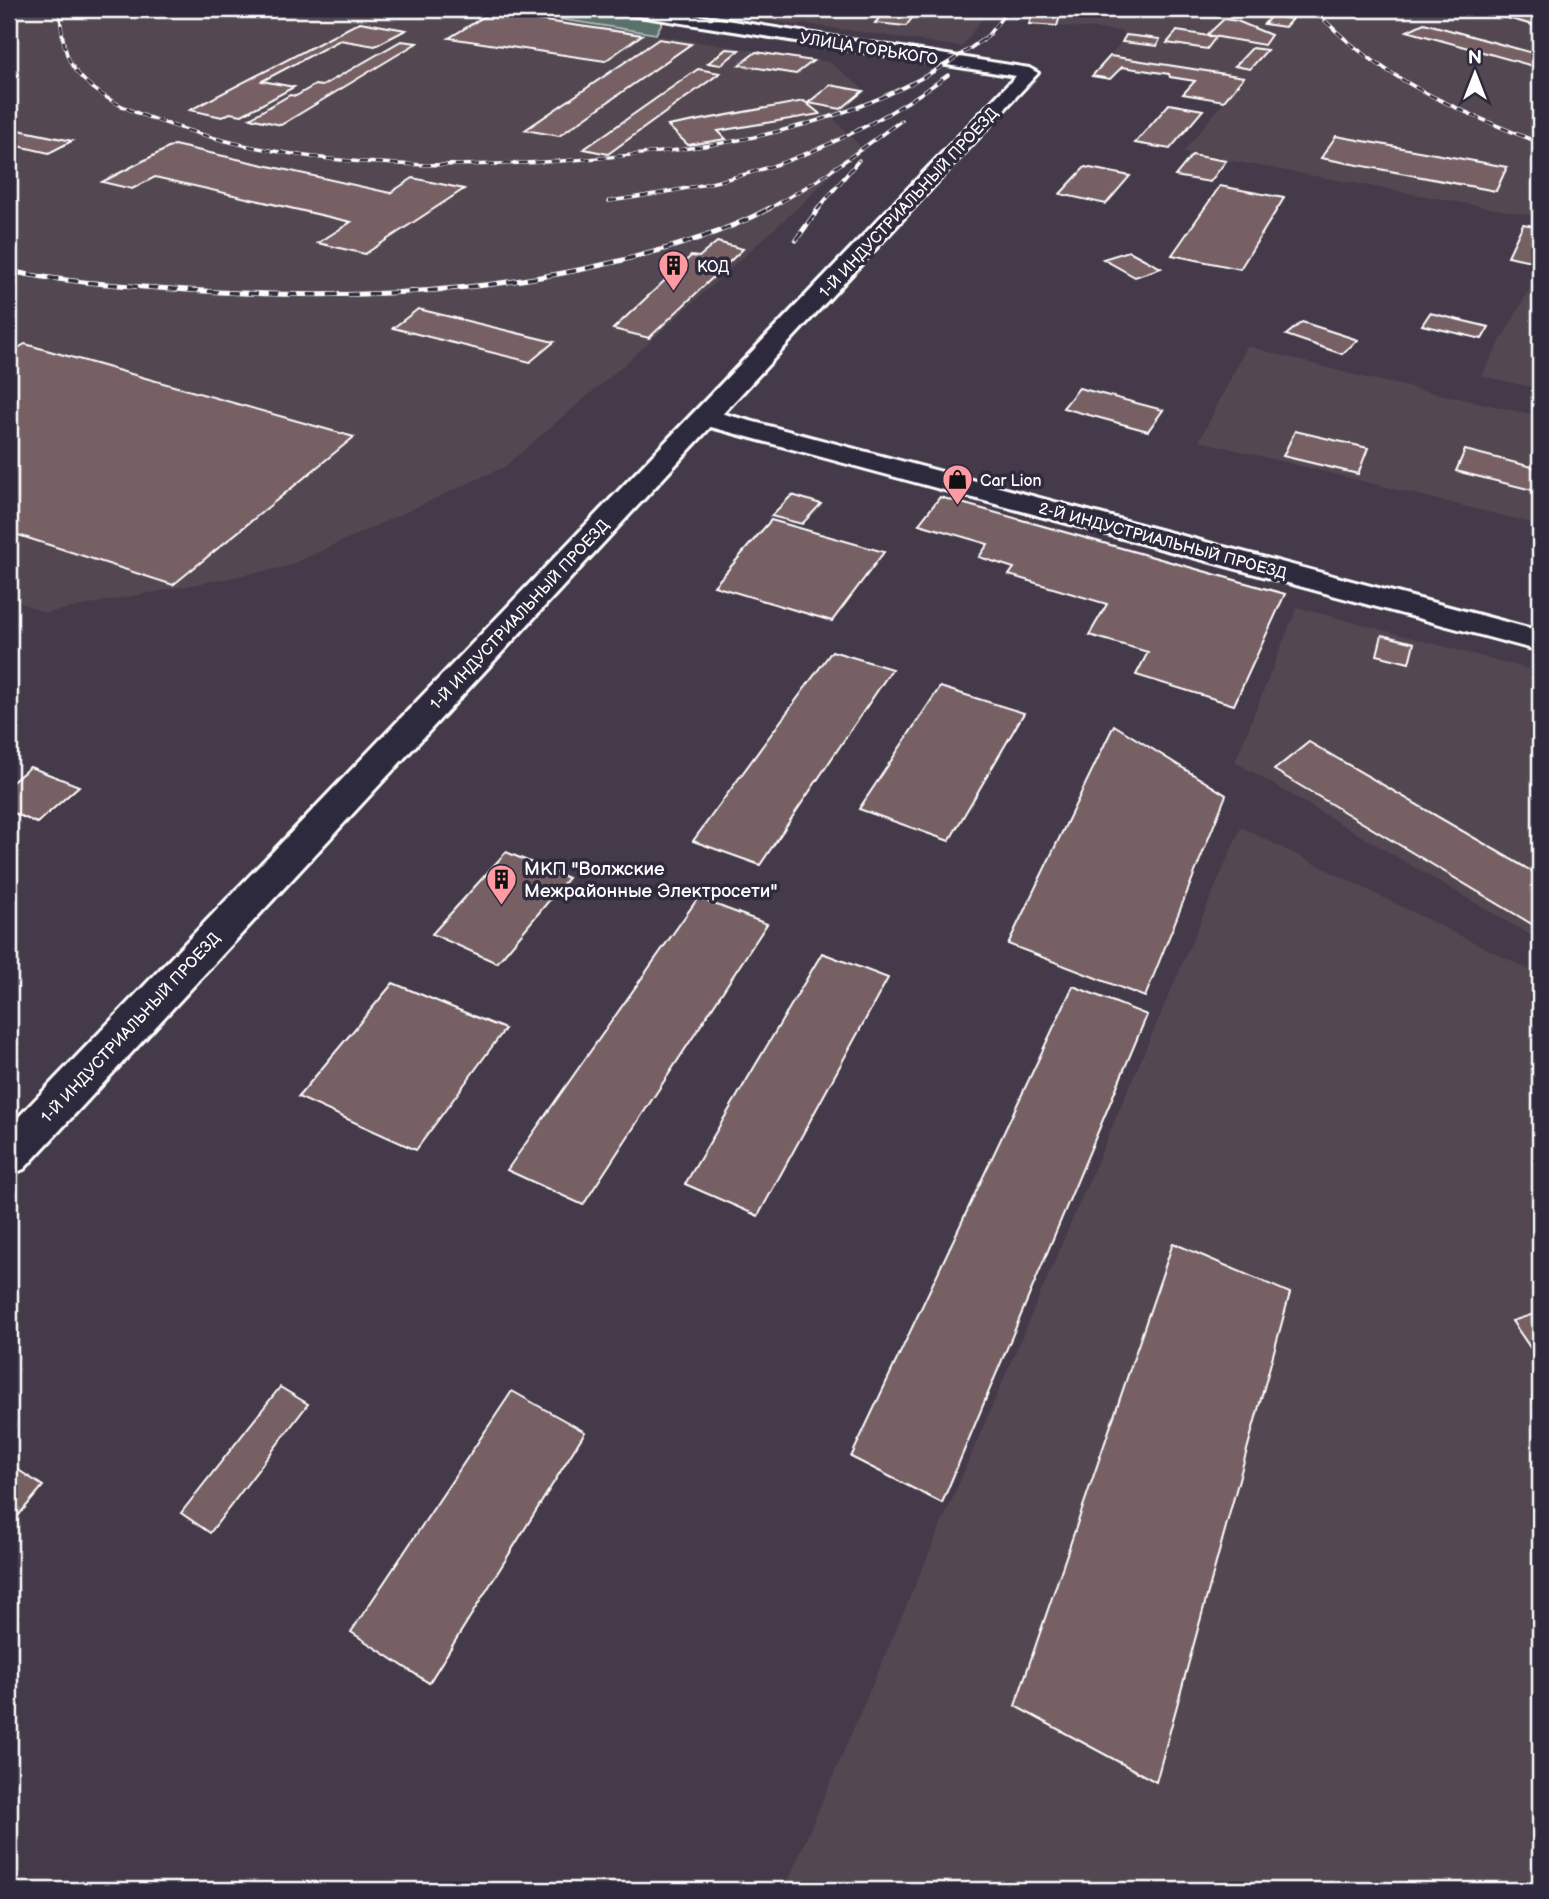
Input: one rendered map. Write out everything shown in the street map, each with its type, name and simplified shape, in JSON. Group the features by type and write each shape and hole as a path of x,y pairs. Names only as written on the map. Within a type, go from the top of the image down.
{"street":[{"name":"УЛИЦА ГОРЬКОГО","path":"626,9 1029,73"},
{"name":"1-Й ИНДУСТРИАЛЬНЫЙ ПРОЕЗД","path":"9,1156 1029,73"},
{"name":"2-Й ИНДУСТРИАЛЬНЫЙ ПРОЕЗД","path":"705,417 1540,641"}],"shaded area":[{"path":"9,9 487,9 830,62 867,92 833,118 860,146 803,203 624,365 504,467 286,567 45,613 9,598"},
{"path":"709,9 989,9 962,47 805,24 798,26"},
{"path":"1034,9 1540,9 1540,217 1183,152 1244,77 1110,56 1126,36 1122,31 1029,24"},
{"path":"1534,281 1540,283 1540,389 1481,376"},
{"path":"1247,346 1354,375 1540,416 1540,525 1199,441"},
{"path":"1297,607 1540,672 1540,941 1235,762"},
{"path":"1241,827 1540,975 1540,1890 784,1890"}],"green space":[{"path":"598,9 654,17 663,21 656,34 559,19"}],"building":[{"path":"737,9 799,9 788,17"},
{"path":"887,9 919,9 906,26 875,23"},
{"path":"1034,9 1062,9 1057,26 1029,24"},
{"path":"1475,9 1516,9 1540,15 1540,27"},
{"path":"490,13 642,35 605,61 449,38"},
{"path":"1271,16 1292,19 1285,27 1264,24"},
{"path":"1224,19 1237,21 1271,35 1264,45 1207,35"},
{"path":"360,22 406,30 375,46 340,40 262,81 294,87 242,115 230,113 222,117 190,110"},
{"path":"1424,23 1540,55 1540,68 1407,31"},
{"path":"1177,31 1216,37 1207,49 1167,43"},
{"path":"1126,35 1160,39 1157,46 1122,42"},
{"path":"659,39 691,44 559,136 525,130"},
{"path":"401,41 417,43 281,125 250,118 290,95 296,96 315,85 322,86"},
{"path":"1252,48 1267,50 1250,69 1235,66"},
{"path":"726,49 739,50 721,65 708,63"},
{"path":"756,52 813,61 796,74 739,65"},
{"path":"1110,56 1244,77 1224,101 1183,94 1195,81 1170,77 1169,74 1122,67 1110,79 1092,76"},
{"path":"698,69 720,73 608,154 584,149"},
{"path":"830,85 863,91 841,109 808,103"},
{"path":"804,101 820,114 718,131 726,139 688,145 668,126"},
{"path":"1169,104 1203,110 1170,149 1135,143"},
{"path":"9,128 72,141 49,153 9,144"},
{"path":"1336,136 1507,167 1496,191 1321,158"},
{"path":"174,145 390,193 413,178 464,189 365,254 318,243 351,222 155,177 132,189 102,182"},
{"path":"1192,155 1226,161 1210,182 1175,176"},
{"path":"1085,167 1130,176 1106,204 1060,194"},
{"path":"1220,186 1284,198 1240,269 1172,255"},
{"path":"1523,224 1540,227 1540,263 1508,256"},
{"name":"КОД","path":"717,242 743,249 649,338 613,329 691,256 699,257"},
{"path":"1129,251 1161,268 1135,277 1103,259"},
{"path":"418,309 554,342 530,362 393,328"},
{"path":"1430,313 1489,327 1482,339 1422,325"},
{"path":"1302,322 1358,340 1342,354 1286,335"},
{"path":"25,344 354,437 173,585 9,532 9,353"},
{"path":"1079,388 1163,410 1148,431 1063,408"},
{"path":"1295,431 1368,448 1358,474 1283,456"},
{"path":"1465,450 1540,469 1540,492 1456,471"},
{"path":"792,495 821,504 802,524 771,516"},
{"path":"940,497 1285,594 1234,705 1136,675 1148,652 1089,635 1107,604 1009,575 1014,568 979,557 988,544 919,524"},
{"path":"771,520 884,552 832,621 714,586"},
{"path":"1382,635 1414,643 1409,663 1377,655"},
{"path":"832,651 892,669 760,865 693,841"},
{"path":"940,687 1024,713 949,841 859,809"},
{"path":"1114,725 1226,795 1145,997 1008,944"},
{"path":"1309,742 1540,876 1540,929 1274,770"},
{"path":"30,767 79,786 37,823 9,811 9,785"},
{"name":"МКП \"Волжские Межрайонные Электросети\"","path":"506,852 568,878 497,963 432,934"},
{"path":"698,898 767,924 583,1205 507,1170"},
{"path":"822,953 888,978 758,1216 685,1184"},
{"path":"393,983 505,1029 416,1150 298,1097"},
{"path":"1073,986 1147,1015 942,1503 851,1457"},
{"path":"1173,1243 1290,1293 1156,1782 1015,1706"},
{"path":"1540,1312 1540,1362 1512,1321"},
{"path":"280,1387 308,1404 210,1533 181,1513"},
{"path":"512,1391 585,1432 429,1683 351,1632"},
{"path":"9,1464 43,1486 9,1527"}],"railway":[{"path":"59,9 65,48 75,70 95,90 133,111 222,140 269,150 317,158 414,165 561,161 685,149 746,139 831,116 879,99 947,64 987,36"},
{"path":"987,36 1009,9"},
{"path":"1314,9 1338,33 1391,73 1448,104 1540,143"},
{"path":"983,41 987,36"},
{"path":"609,201 703,185 787,161 867,125 948,75"},
{"path":"767,210 818,180 902,120"},
{"path":"817,210 859,160"},
{"path":"9,271 90,283 228,292 339,295 450,289 505,283 615,262 714,233 770,208"},
{"path":"796,240 819,208"}],"place":[{"name":"КОД","path":"674,293"},
{"name":"Car Lion","path":"957,507"},
{"name":"МКП \"Волжские Межрайонные Электросети\"","path":"501,906"}]}
